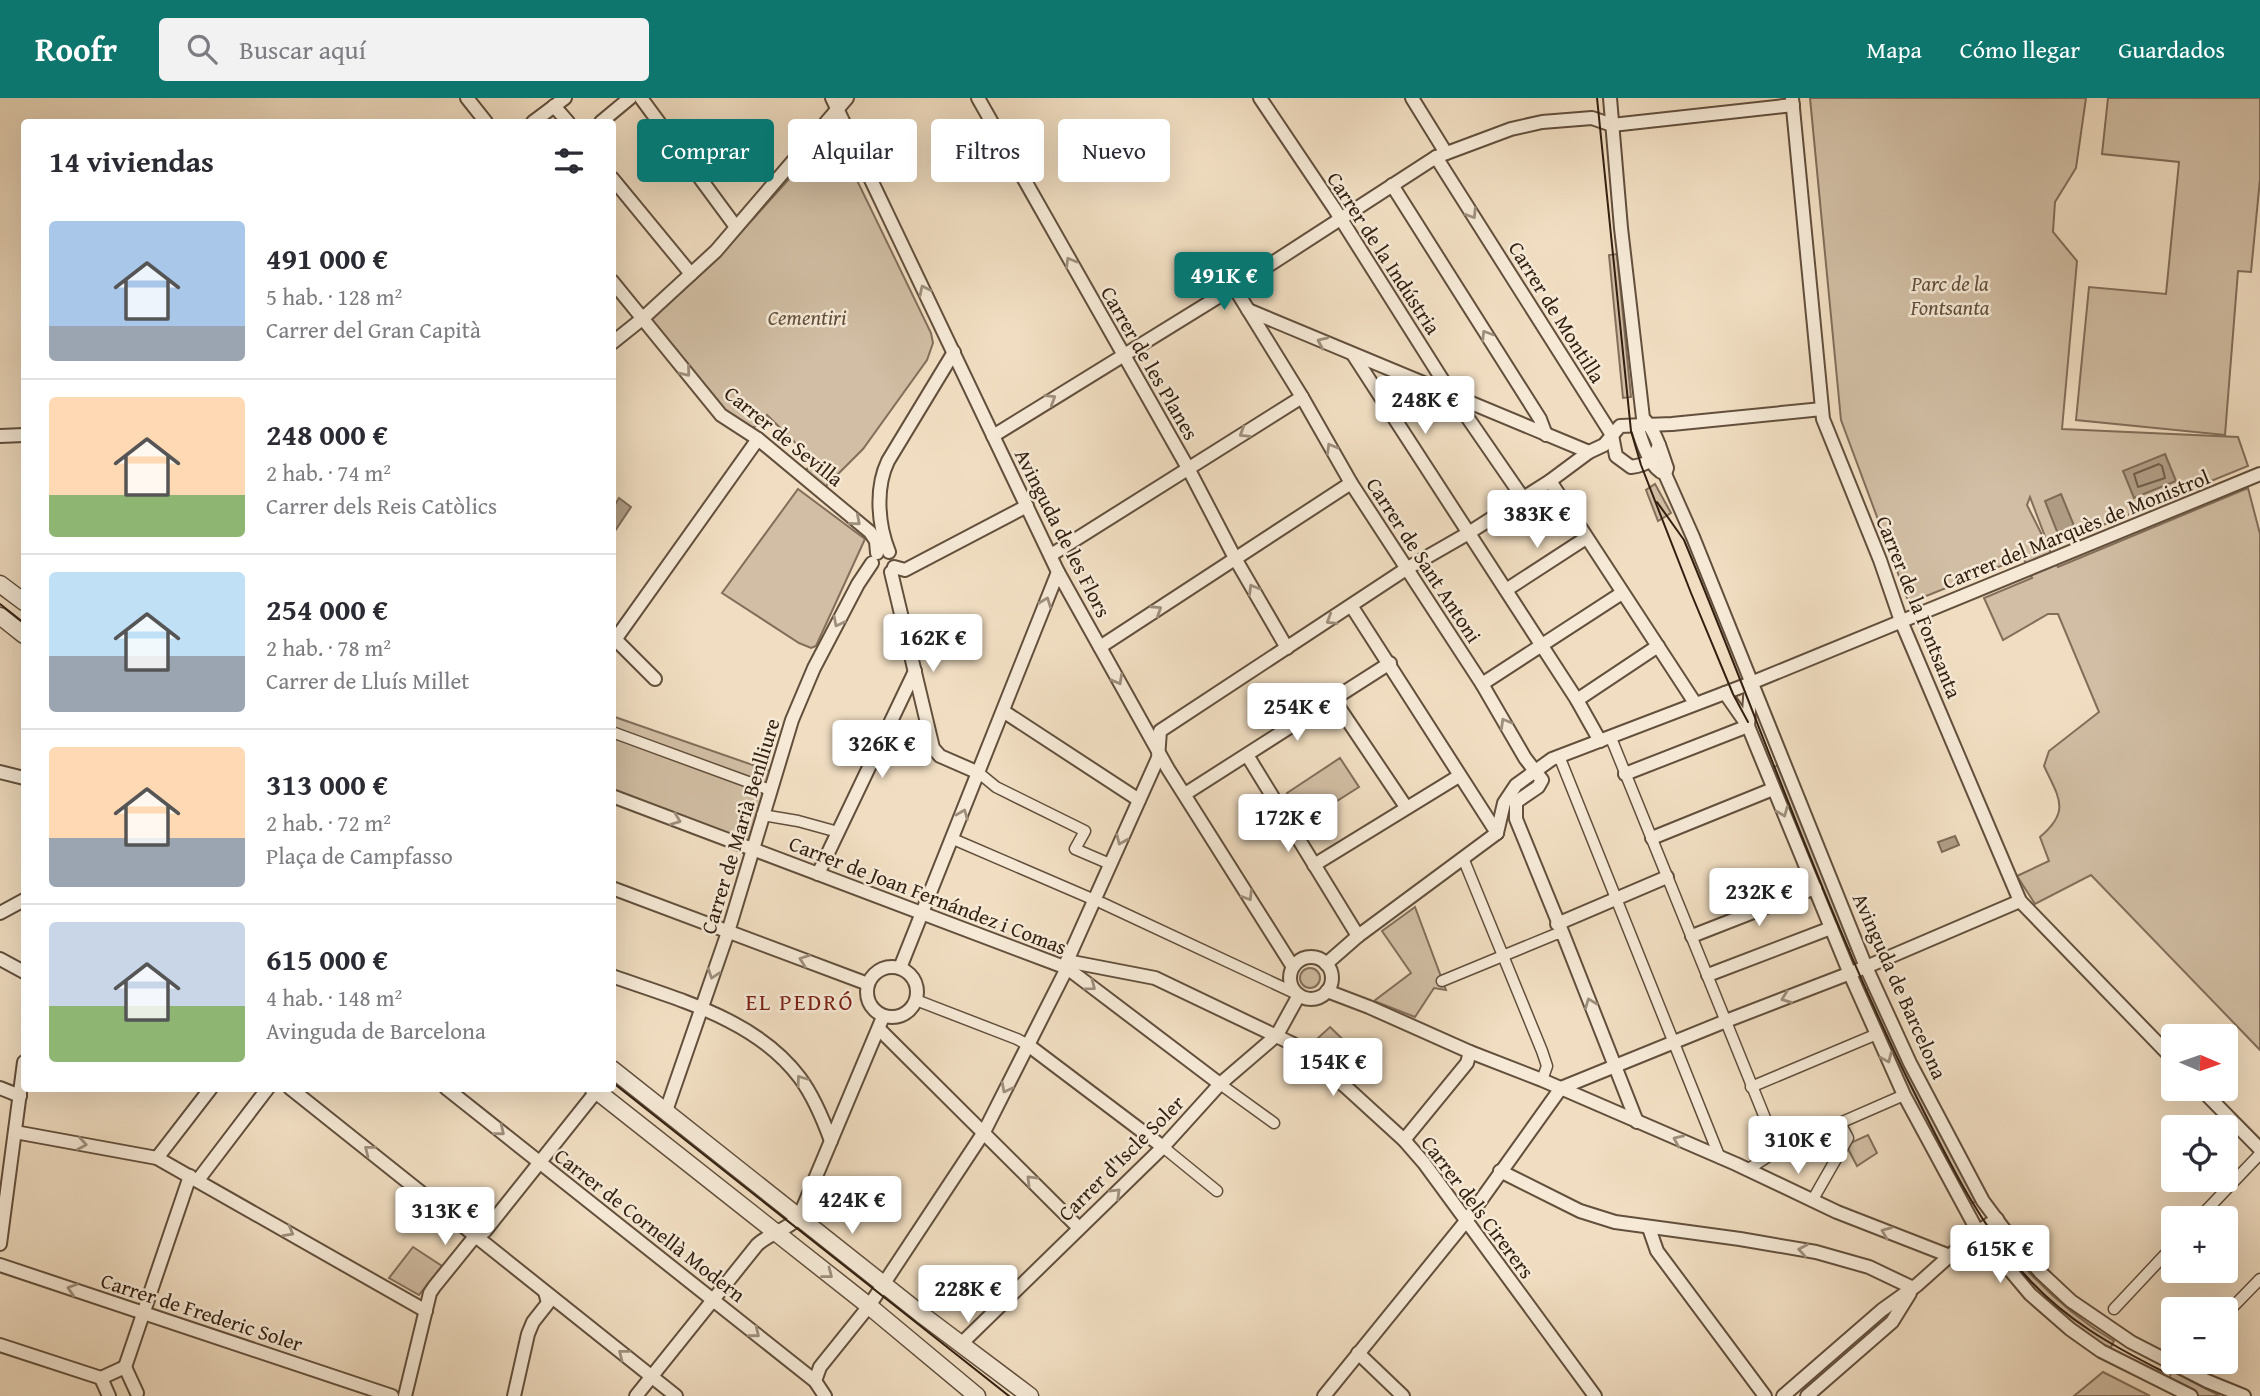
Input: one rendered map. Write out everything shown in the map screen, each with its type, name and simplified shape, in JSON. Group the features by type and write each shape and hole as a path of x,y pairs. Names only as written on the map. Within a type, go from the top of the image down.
{"street":[{"path":"467,98 484,119"},
{"path":"605,119 630,98"},
{"path":"641,98 736,227"},
{"path":"616,340 716,251 835,104 847,98"},
{"name":"Carrer de les Planes","path":"978,98 1287,648"},
{"name":"Carrer de la Indústria","path":"1260,98 1452,395 1522,498"},
{"name":"Carrer de Montilla","path":"1412,98 1441,155 1612,435 1614,451 1631,467 1647,464 1651,460"},
{"name":"Avinguda de Barcelona","path":"1610,98 1621,228 1644,423 1651,460 1659,472 1665,474"},
{"path":"993,436 1441,155 1542,122 1592,118 1612,125 1793,101"},
{"name":"Carrer de la Fontsanta","path":"1793,101 1823,419 1880,560 1901,621 2021,901 2161,1046"},
{"path":"537,119 559,102 567,119"},
{"name":"Avinguda de les Flors","path":"835,104 1058,572 1168,769 1293,967"},
{"path":"616,183 691,274"},
{"path":"1392,185 1539,419 1546,435"},
{"name":"Carrer de Sevilla","path":"616,286 721,415 758,439 870,533 876,541 879,556"},
{"name":"Carrer de Sant Antoni","path":"1234,287 1351,483 1482,684 1525,758 1539,775"},
{"path":"1248,310 1589,452"},
{"path":"954,352 881,477 879,573 905,570 1027,506"},
{"path":"1354,356 1467,534 1605,739 1625,774 1777,1150"},
{"path":"1051,555 1302,397"},
{"path":"816,1381 820,1367 869,1306 984,1132 1067,964 1158,758 1160,732 1406,569 1550,481 1589,452 1604,445 1620,426 1822,409"},
{"name":"Avinguda de Barcelona","path":"1644,423 1659,445 1667,468 1665,474 1693,537 1866,967 1916,1075 1983,1201 2040,1272 2071,1301 2132,1342 2207,1381"},
{"path":"0,436 21,435"},
{"path":"616,639 758,439"},
{"path":"1651,460 1659,445"},
{"name":"Carrer del Marquès de Monistrol","path":"1539,775 1547,761 1751,683 2260,474"},
{"path":"1550,481 1695,703"},
{"path":"1100,647 1351,483"},
{"path":"1506,590 1586,538"},
{"path":"879,556 895,561 892,570 936,753 979,773 996,787 1085,831 1075,849 1110,864"},
{"name":"Carrer de Marià Benlliure","path":"666,1111 728,932 792,720 814,668 858,584 879,556"},
{"path":"900,968 1058,572"},
{"path":"0,584 21,600"},
{"path":"1482,684 1622,593"},
{"path":"1352,607 1497,833"},
{"path":"0,616 21,633"},
{"path":"616,644 655,678"},
{"path":"1577,700 1658,646"},
{"path":"1185,794 1390,663"},
{"path":"818,874 915,671"},
{"path":"1625,774 1748,726 1751,683"},
{"name":"Avinguda de Barcelona","path":"1725,693 1748,726 1903,1095 1978,1231 2030,1294 2070,1329 2101,1351 2191,1396"},
{"path":"1334,700 1406,807"},
{"path":"1003,711 1139,800"},
{"path":"616,733 770,790"},
{"path":"1247,755 1358,936"},
{"path":"1559,756 1720,1158"},
{"path":"0,772 21,777"},
{"path":"1326,964 1358,936 1497,833 1504,803 1516,785 1539,775 1538,787 1516,802 1516,819 1636,1122"},
{"path":"1314,865 1459,776"},
{"path":"1652,838 1773,789"},
{"name":"Carrer de Joan Fernández i Comas","path":"616,797 922,914 1067,964 1274,1124"},
{"path":"762,815 838,832"},
{"path":"953,839 1090,898"},
{"path":"1464,858 1542,1051 1547,1066 1542,1080"},
{"path":"1442,981 1556,934 1560,929 1616,898 1667,877"},
{"path":"1692,936 1815,888"},
{"path":"616,890 868,984"},
{"path":"1324,1396 1466,1221 1561,1088 1850,974 2021,901"},
{"path":"0,913 21,902"},
{"path":"1102,903 1299,995 1313,999 1327,991 1331,978 1326,964 1311,957 1297,962 1293,967 1291,984 1299,995"},
{"path":"1708,975 1831,928"},
{"path":"0,959 21,970"},
{"name":"Carrer dels Cirerers","path":"1067,964 1155,978 1278,1035 1346,1087 1404,1140 1424,1163 1595,1396"},
{"path":"636,1396 757,1245 799,1217 881,1023 904,1015 916,1000 916,983 912,976 900,968 879,970 868,984 868,1001 881,1023 1079,1228"},
{"path":"616,977 701,1009 746,1030 779,1055 800,1078 818,1108 831,1141"},
{"path":"1327,991 1561,1088 1812,1201 1950,1256"},
{"name":"Carrer d'Iscle Soler","path":"962,1343 1163,1147 1220,1084 1278,1035 1299,995"},
{"path":"916,1000 1028,1045 1217,1191"},
{"path":"1751,1087 1877,1034"},
{"path":"1404,1140 1467,1063 1469,1052"},
{"path":"616,1072 882,1283 1030,1396"},
{"path":"616,1080 631,1084"},
{"path":"0,1088 20,1096"},
{"path":"0,1244 21,1088"},
{"path":"158,1158 208,1092"},
{"path":"139,1395 125,1367 194,1178 265,1092"},
{"path":"295,1092 676,1396"},
{"name":"Carrer de Cornellà Modern","path":"451,1092 816,1381 825,1396"},
{"path":"405,1396 434,1287 472,1240 485,1231 594,1092"},
{"path":"600,1092 869,1306 977,1396"},
{"path":"1747,1170 1777,1150 1903,1095"},
{"path":"2210,1206 2260,1152 2212,1101"},
{"path":"1812,1201 1848,1138 1840,1123"},
{"path":"15,1132 158,1158 426,1311"},
{"path":"1500,1171 1580,1211 1615,1222 1740,1238 1816,1252 1869,1267 1913,1288"},
{"path":"1783,1396 1882,1310 1913,1288 1978,1231 1997,1219"},
{"path":"1649,1228 1657,1251 1765,1396"},
{"path":"2114,1309 2161,1259"},
{"name":"Carrer de Frederic Soler","path":"0,1265 393,1396"},
{"path":"2238,1302 2260,1279"},
{"path":"1807,1396 1892,1322 1913,1288"},
{"path":"514,1396 526,1340 533,1322 548,1303 545,1292"},
{"path":"0,1345 101,1378 125,1367"},
{"path":"1358,1353 1403,1396"},
{"path":"101,1378 109,1396"},
{"path":"2207,1381 2225,1396"},
{"path":"2207,1381 2244,1396"}],"green space":[{"name":"Parc de la Fontsanta","path":"1810,98 2086,98 2076,168 2055,202 2053,232 2077,261 2062,429 2238,437 2248,466 2049,547 2030,497 2027,505 2058,567 2248,488 2260,534 2260,1050 2238,1024 2235,1024 2091,875 2035,904 2017,876 2049,861 2040,837 2056,819 2059,804 2044,766 2049,751 2099,712 2058,614 2048,614 2003,640 1984,598 2032,578 2023,557 1909,603 1841,420"},
{"path":"2108,98 2260,98 2260,179 2251,272 2238,271 2225,435 2076,420 2089,287 2166,294 2179,162 2102,154"},
{"name":"Cementiri","path":"788,180 858,182 931,333 933,343 927,360 863,449 821,491 805,471 814,461 767,415 751,430 717,404 651,320 717,259"},
{"path":"1617,254 1631,397 1623,398 1609,255"},
{"path":"1655,484 1671,513 1658,521 1646,490"},
{"path":"798,489 865,539 816,646 811,648 722,593"},
{"path":"616,717 770,771 748,842 616,792"},
{"path":"1340,758 1359,787 1304,822 1287,793"},
{"path":"1779,765 1853,948 1845,952 1771,768"},
{"path":"1415,907 1446,990 1434,988 1415,1017 1374,1001 1411,973 1382,931"},
{"path":"1310,968 1317,971 1320,978 1317,985 1310,988 1303,985 1300,978 1303,971"},
{"path":"1870,988 1922,1100 1976,1201 1969,1205 1915,1106 1862,992"},
{"path":"1330,1027 1357,1053 1344,1065 1318,1038"},
{"path":"1868,1135 1877,1153 1857,1166 1846,1145"},
{"path":"413,1247 442,1266 419,1295 389,1278"},
{"path":"2011,1252 2059,1301 2114,1341 2109,1351 2046,1304 2004,1258"},
{"path":"2103,1372 2150,1396 2074,1396"},
{"path":"2171,1374 2178,1374 2220,1396 2198,1396 2168,1381"}],"water":[{"path":"2165,454 2176,481 2134,498 2123,471"},
{"path":"2061,494 2075,528 2058,534 2045,501"},
{"path":"619,498 631,507 616,530 616,503"},
{"path":"1955,836 1959,845 1942,852 1938,842"}],"tram line":[{"path":"1597,98 1631,431 1641,465 1691,593 1733,694 1748,722"},
{"path":"1657,502 1684,540 1848,948 1909,1082 1961,1183 1991,1231 2041,1292 2090,1331 2161,1370"},
{"path":"0,604 21,621"},
{"path":"616,1085 1009,1396"}],"district":[{"name":"EL PEDRÓ","path":"800,1001"}]}
